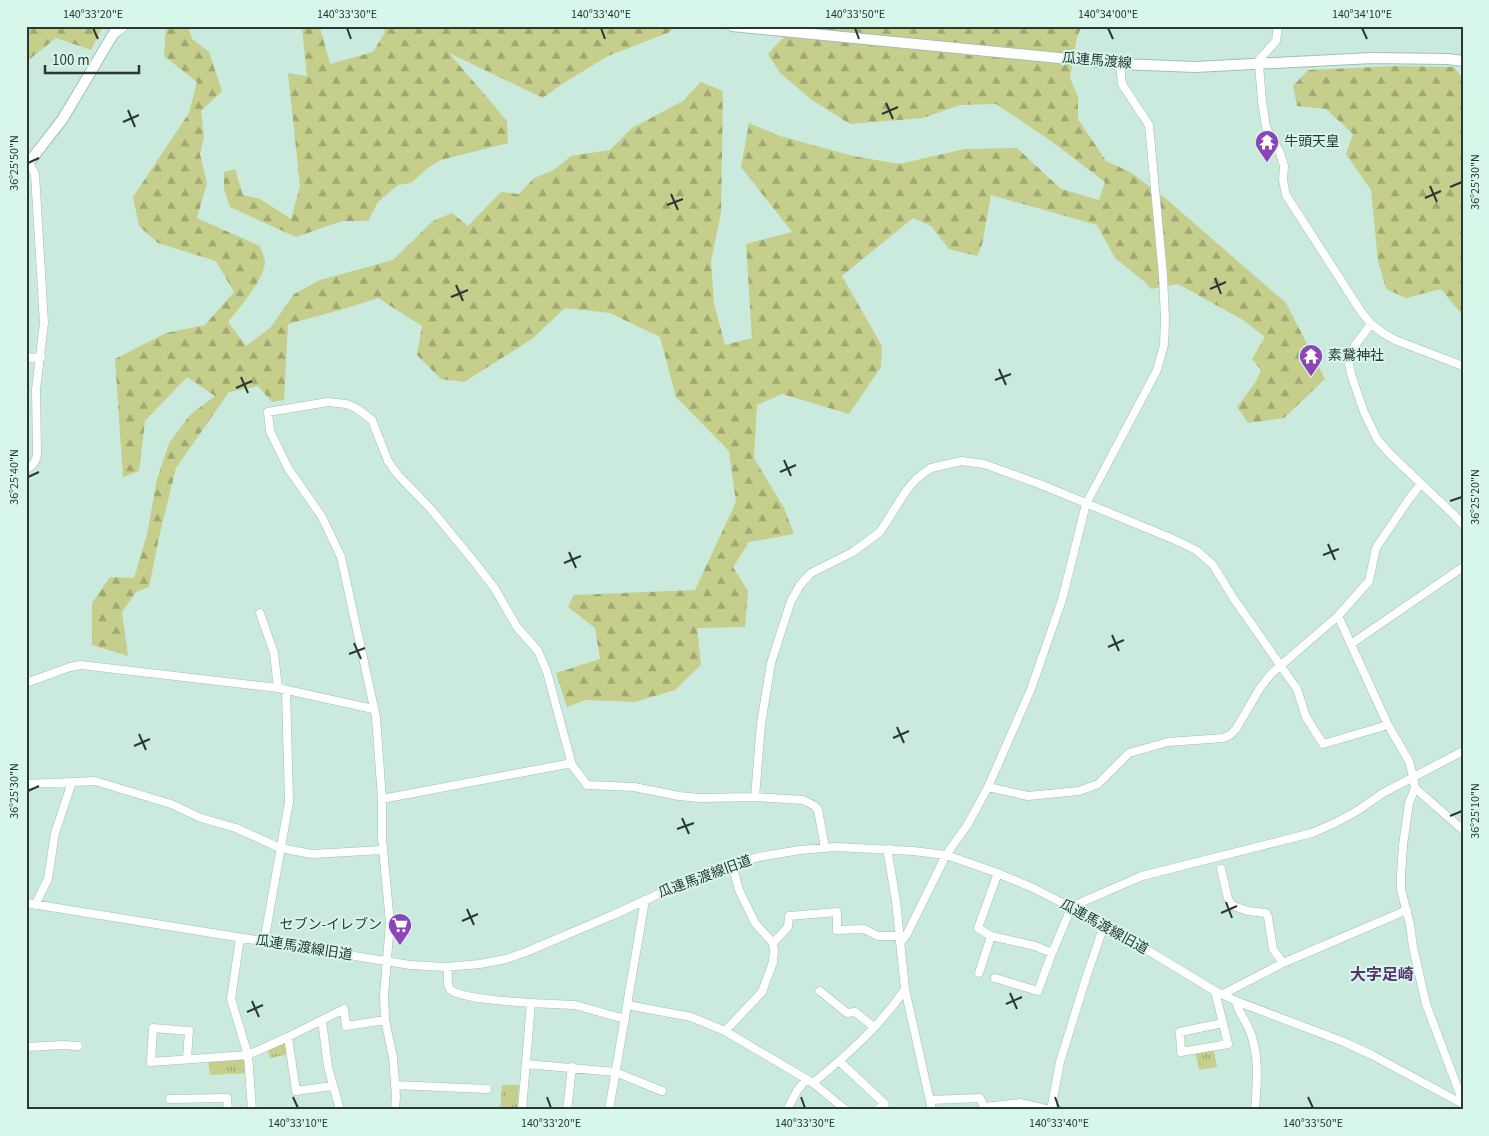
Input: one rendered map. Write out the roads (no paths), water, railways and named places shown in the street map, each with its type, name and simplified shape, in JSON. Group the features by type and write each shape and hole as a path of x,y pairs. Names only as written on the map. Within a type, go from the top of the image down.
{"main road":[{"name":"瓜連馬渡線","path":"732,26 1120,64 1195,67 1372,58 1448,59 1463,61"},
{"path":"28,165 62,120 116,30"}],"street":[{"path":"116,30 125,26"},
{"path":"1278,26 1276,41 1259,60 1259,65 1266,127 1280,153 1284,166 1283,180 1286,196 1371,324 1396,340 1463,366"},
{"path":"773,943 788,927 789,916 837,912 837,930 864,929 878,936 899,940 906,936 946,855 968,824 988,787 1031,689 1062,600 1086,504 1157,370 1164,345 1165,319 1163,275 1149,125 1122,84 1120,64"},
{"path":"26,469 36,462 37,455 36,389 37,371 41,357 43,313 35,174 28,165"},
{"path":"1371,324 1348,358 1351,374 1364,412 1377,438 1463,525"},
{"path":"26,358 41,357"},
{"path":"395,1110 393,1056 385,1020 384,995 390,923 383,850 382,799 376,718 341,557 322,517 288,468 270,431 268,412 328,402 346,404 356,408 372,420 388,461 398,476 430,508 476,564 495,589 517,626 538,651 547,672 572,764 587,785 634,787 700,798 755,797 803,800 815,806 820,816 825,848"},
{"path":"755,797 761,724 771,663 791,601 800,585 811,573 863,546 880,532 906,491 916,479 931,468 940,465 969,462 984,464 1029,480 1174,539 1196,550 1214,566 1234,599 1297,689 1306,717 1323,744 1388,725"},
{"path":"988,787 1028,796 1079,791 1098,784 1129,753 1168,742 1211,740 1230,735 1236,729 1260,688 1280,665 1338,616 1369,581 1376,548 1409,499 1422,484"},
{"path":"1351,644 1463,568"},
{"path":"260,613 274,653 282,689 289,802 264,942"},
{"path":"1338,616 1388,725 1409,761 1413,776 1415,788 1409,803 1400,875 1401,890 1407,910 1426,1004 1463,1104 1457,1110"},
{"path":"26,683 70,667 81,665 282,689 373,709"},
{"path":"995,978 1038,990 1071,908 1142,876 1312,833 1357,812 1383,792 1463,751"},
{"path":"382,799 572,764"},
{"path":"26,784 95,781 171,804 201,818 236,828 280,848 312,854 383,850"},
{"path":"30,904 48,879 55,833 72,782"},
{"path":"1415,788 1463,830"},
{"name":"瓜連馬渡線旧道","path":"30,904 410,965 448,967 480,964 526,952 685,882 732,864 773,855 825,848 889,849 946,855 1031,887 1106,925 1219,993 1344,1042 1463,1104"},
{"path":"889,849 888,854 896,901 905,989 932,1110"},
{"path":"725,1030 762,992 774,950 773,943 755,923 739,890 732,864"},
{"path":"1221,869 1231,905 1248,911 1266,913 1271,924 1274,948 1283,963"},
{"path":"998,873 978,928 991,936 1035,946 1052,953"},
{"path":"608,1110 645,900"},
{"path":"1223,1023 1180,1032 1181,1052 1228,1044 1219,993 1283,963 1407,910"},
{"path":"930,1100 980,1098 984,1107 1020,1103 1050,1110 1060,1062 1087,975 1106,925"},
{"path":"978,973 991,936"},
{"path":"240,938 231,999 248,1055 252,1110"},
{"path":"448,967 448,985 451,990 457,993 532,1004 574,1006 625,1019"},
{"path":"787,1110 797,1090 839,1061 891,1010 905,989"},
{"path":"820,991 847,1013 855,1012 874,1027"},
{"path":"1236,1001 1237,1008 1249,1029 1256,1059 1258,1075 1255,1110"},
{"path":"522,1110 532,1004"},
{"path":"627,1005 691,1017 725,1030 809,1081 846,1110"},
{"path":"187,1059 189,1031 154,1028 151,1062 248,1055 344,1009 346,1026 385,1020"},
{"path":"322,1021 328,1067 340,1110"},
{"path":"288,1037 296,1091 332,1086"},
{"path":"26,1047 63,1044 78,1046"},
{"path":"839,1061 885,1104 877,1110"},
{"path":"526,1064 615,1072 662,1091"},
{"path":"567,1110 572,1067"},
{"path":"395,1085 487,1088"},
{"path":"170,1100 227,1098 228,1110"}],"place":[{"name":"牛頭天皇","path":"1267,163"},
{"name":"素鵞神社","path":"1311,377"},
{"name":"セブン-イレブン","path":"400,946"}],"district":[{"name":"大字足崎","path":"1382,975"}]}
